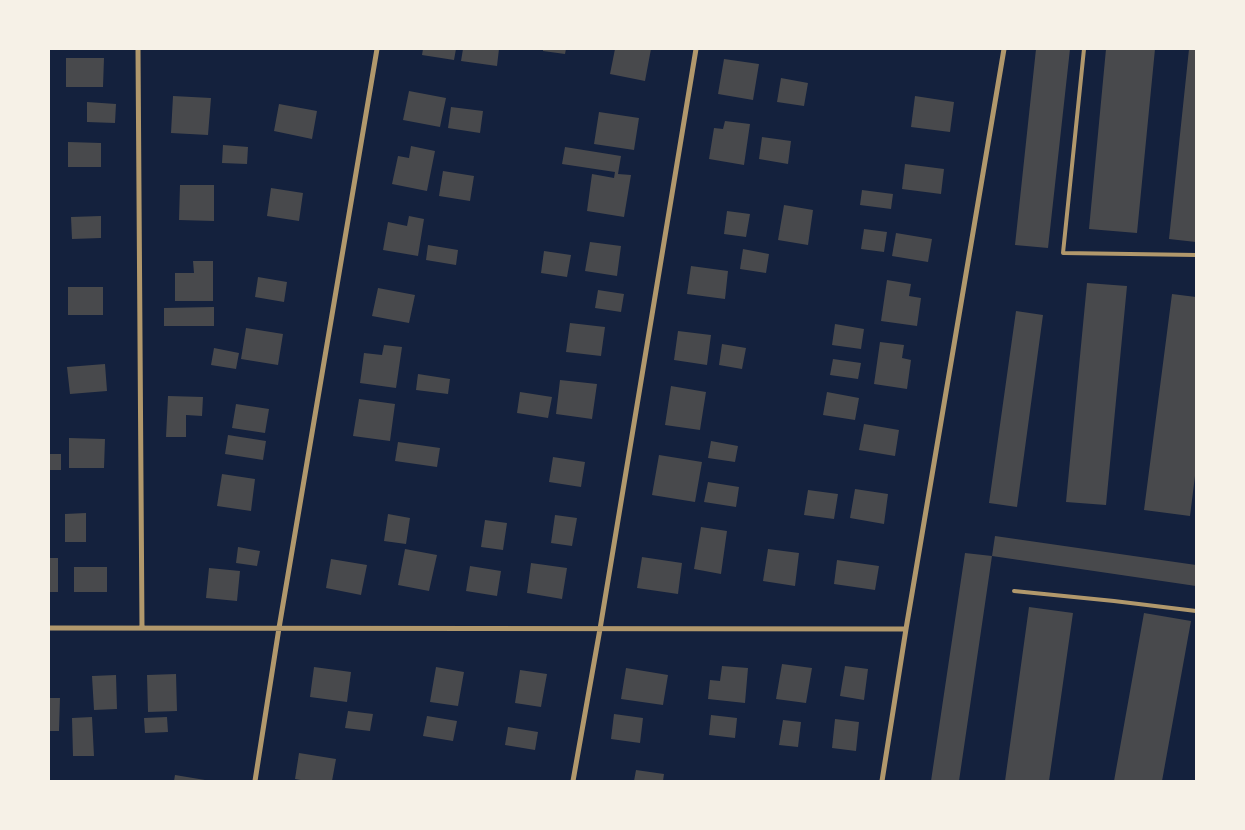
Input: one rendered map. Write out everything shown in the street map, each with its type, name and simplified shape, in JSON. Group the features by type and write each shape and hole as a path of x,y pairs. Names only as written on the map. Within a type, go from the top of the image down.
{"street":[{"path":"138,49 142,628"},
{"path":"255,781 376,49"},
{"path":"573,781 696,49"},
{"path":"882,781 1004,49"},
{"path":"49,628 906,629"}],"lane":[{"path":"1084,49 1063,253 1196,255"},
{"path":"1014,591 1196,611"}],"building":[{"path":"423,49 456,49 454,60 422,55"},
{"path":"463,49 499,49 497,66 461,61"},
{"path":"543,49 566,49 565,54 543,51"},
{"path":"615,49 651,49 645,81 610,74"},
{"path":"1036,49 1070,49 1048,248 1015,245"},
{"path":"1106,49 1155,49 1137,233 1089,229"},
{"path":"1189,49 1196,49 1196,242 1169,239"},
{"path":"66,58 104,58 103,87 66,87"},
{"path":"724,59 759,64 753,100 718,94"},
{"path":"781,78 808,83 804,106 777,102"},
{"path":"409,91 446,98 440,127 403,120"},
{"path":"173,96 211,98 208,135 171,133"},
{"path":"915,96 954,102 950,132 911,127"},
{"path":"87,102 116,104 115,123 87,122"},
{"path":"279,104 317,111 312,139 274,131"},
{"path":"451,107 483,111 480,133 448,128"},
{"path":"599,112 639,118 634,150 594,144"},
{"path":"725,121 750,124 744,165 709,159 714,128 723,129"},
{"path":"762,137 791,141 788,164 759,159"},
{"path":"68,142 101,143 101,167 68,167"},
{"path":"223,145 248,147 247,164 222,163"},
{"path":"411,146 435,151 427,191 392,184 398,156 409,158"},
{"path":"565,147 621,156 618,174 631,175 624,217 587,211 592,174 614,178 615,172 562,164"},
{"path":"905,164 944,169 941,194 902,189"},
{"path":"443,171 474,176 470,201 439,196"},
{"path":"180,185 214,185 214,221 179,220"},
{"path":"271,188 303,193 299,221 267,216"},
{"path":"862,190 893,194 891,209 860,205"},
{"path":"784,205 813,210 808,245 778,240"},
{"path":"727,211 750,214 746,237 724,234"},
{"path":"101,216 101,238 72,239 71,217"},
{"path":"409,216 424,219 418,256 383,250 388,222 407,226"},
{"path":"864,229 887,232 884,252 861,249"},
{"path":"896,233 932,239 928,262 892,256"},
{"path":"590,242 621,246 617,276 585,271"},
{"path":"428,245 458,250 456,265 426,260"},
{"path":"743,249 769,254 766,273 740,269"},
{"path":"544,251 571,255 567,277 541,273"},
{"path":"193,261 213,261 213,301 175,301 175,273 194,273"},
{"path":"691,266 728,271 725,299 687,294"},
{"path":"258,277 287,282 284,302 255,297"},
{"path":"887,280 911,284 909,296 921,298 917,326 881,321"},
{"path":"1087,283 1127,286 1106,505 1066,502"},
{"path":"68,287 103,287 103,315 68,315"},
{"path":"378,288 415,295 409,323 372,316"},
{"path":"598,290 624,294 621,312 595,308"},
{"path":"1172,294 1196,297 1196,468 1190,516 1144,510"},
{"path":"214,307 214,326 164,326 164,308"},
{"path":"1016,311 1043,315 1017,507 989,503"},
{"path":"570,323 605,327 601,356 566,352"},
{"path":"835,324 864,329 861,349 832,345"},
{"path":"246,328 283,334 278,365 241,359"},
{"path":"678,331 711,335 707,365 674,360"},
{"path":"880,342 904,345 902,358 911,360 907,389 874,384"},
{"path":"722,344 746,348 742,369 719,365"},
{"path":"384,345 402,347 396,388 360,383 364,353 382,355"},
{"path":"214,348 239,353 236,369 211,365"},
{"path":"833,359 861,363 858,379 830,375"},
{"path":"105,364 107,391 70,394 67,367"},
{"path":"418,374 450,379 448,394 416,390"},
{"path":"560,380 597,384 592,419 556,414"},
{"path":"671,386 706,392 700,430 665,425"},
{"path":"520,392 552,397 548,418 517,413"},
{"path":"827,392 859,398 855,420 823,415"},
{"path":"168,396 203,397 202,416 186,415 186,437 166,437"},
{"path":"359,399 395,404 390,441 353,436"},
{"path":"236,404 269,409 265,433 232,428"},
{"path":"864,424 899,430 895,456 859,450"},
{"path":"228,435 266,441 263,460 225,454"},
{"path":"69,438 105,439 104,468 69,468"},
{"path":"711,441 738,446 735,462 708,458"},
{"path":"398,442 440,448 437,467 395,461"},
{"path":"49,454 61,454 61,470 49,470"},
{"path":"659,455 702,462 695,502 652,495"},
{"path":"553,457 585,462 581,487 549,482"},
{"path":"222,474 255,479 251,511 217,506"},
{"path":"708,482 739,487 736,507 704,502"},
{"path":"855,489 888,494 884,524 850,518"},
{"path":"808,490 838,494 834,519 804,515"},
{"path":"86,513 86,542 65,542 65,514"},
{"path":"388,514 410,518 406,544 384,541"},
{"path":"555,515 577,518 572,546 551,543"},
{"path":"485,520 507,523 503,550 481,547"},
{"path":"701,527 727,531 721,574 694,569"},
{"path":"995,536 1196,565 1196,586 992,556"},
{"path":"238,547 260,551 257,566 236,563"},
{"path":"405,549 437,555 429,591 398,585"},
{"path":"768,549 799,553 795,586 763,581"},
{"path":"965,553 992,556 959,781 931,781"},
{"path":"642,557 682,563 678,594 637,588"},
{"path":"49,558 58,558 58,592 49,592"},
{"path":"331,559 367,565 361,595 326,588"},
{"path":"837,560 879,566 875,590 834,584"},
{"path":"531,563 567,568 562,599 527,593"},
{"path":"470,566 501,571 497,596 466,591"},
{"path":"74,567 107,567 107,592 74,592"},
{"path":"209,568 240,571 237,601 206,598"},
{"path":"1029,607 1073,613 1049,781 1005,781"},
{"path":"1144,613 1191,621 1162,781 1114,781"},
{"path":"782,664 812,668 806,703 776,699"},
{"path":"722,666 748,668 745,703 708,699 710,680 720,681"},
{"path":"845,666 868,669 864,700 840,696"},
{"path":"314,667 351,672 347,702 310,697"},
{"path":"436,667 464,672 458,706 430,702"},
{"path":"626,668 668,675 663,705 621,699"},
{"path":"520,670 547,674 541,707 515,703"},
{"path":"176,674 177,711 148,712 147,675"},
{"path":"116,675 117,709 94,710 92,676"},
{"path":"49,698 60,698 59,731 49,731"},
{"path":"348,711 373,714 370,731 345,728"},
{"path":"614,714 643,718 640,743 611,739"},
{"path":"711,715 737,718 735,738 709,735"},
{"path":"427,716 457,721 453,741 423,736"},
{"path":"92,717 94,756 73,756 72,718"},
{"path":"167,717 168,732 145,733 144,718"},
{"path":"835,719 859,722 856,751 832,748"},
{"path":"783,720 801,722 798,747 779,745"},
{"path":"508,727 538,732 535,750 505,745"},
{"path":"299,753 336,759 332,781 295,779"},
{"path":"636,770 664,774 663,781 634,781"},
{"path":"175,775 205,780 205,781 174,781"}]}
